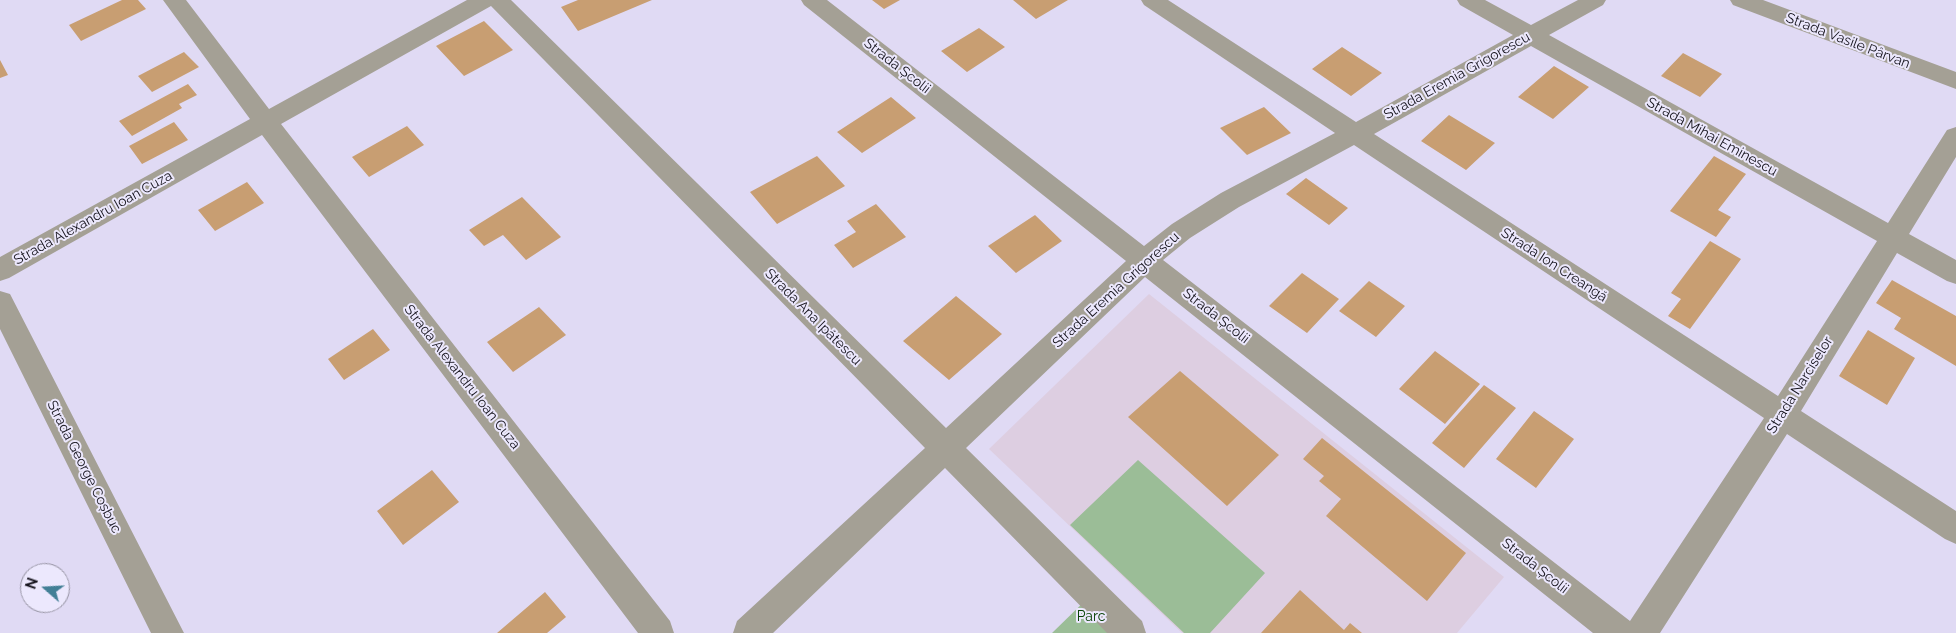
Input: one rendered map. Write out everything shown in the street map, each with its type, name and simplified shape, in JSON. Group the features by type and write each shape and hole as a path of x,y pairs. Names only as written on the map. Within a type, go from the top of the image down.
{"street":[{"name":"Strada Alexandru Ioan Cuza","path":"174,0 265,122 658,633"},
{"name":"Strada Alexandru Ioan Cuza","path":"0,270 484,0"},
{"name":"Strada Ana Ipătescu","path":"498,0 944,449 1130,633"},
{"name":"Strada Școlii","path":"812,0 1619,633"},
{"name":"Strada Ion Creangă","path":"1152,0 1956,529"},
{"name":"Strada Mihai Eminescu","path":"1468,0 1956,273"},
{"name":"Strada Eremia Grigorescu","path":"749,633 1145,260 1181,230 1230,200 1354,134 1595,0"},
{"name":"Strada Vasile Pârvan","path":"1741,0 1956,81"},
{"name":"Strada Narciselor","path":"1641,633 1783,414 1956,136"},
{"name":"Strada George Coșbuc","path":"0,302 168,633"}],"shaded area":[{"path":"1149,294 1504,577 1457,633 1182,633 989,449"}],"green space":[{"path":"1138,460 1265,573 1210,633 1184,633 1070,525"},
{"name":"Parc","path":"1091,595 1130,633 1052,633"}],"building":[{"path":"122,0 138,0 146,9 81,41 69,25"},
{"path":"578,0 652,0 578,31 561,7"},
{"path":"872,0 900,0 884,9"},
{"path":"1013,0 1068,0 1036,19"},
{"path":"484,21 513,50 464,76 436,46"},
{"path":"979,28 1005,47 967,72 941,51"},
{"path":"1342,47 1382,73 1351,96 1312,69"},
{"path":"184,52 199,67 152,92 138,76"},
{"path":"1683,53 1722,74 1700,97 1661,76"},
{"path":"0,60 8,75 0,78"},
{"path":"1554,66 1589,87 1553,119 1518,97"},
{"path":"188,84 197,95 179,104 182,108 132,136 119,121"},
{"path":"891,97 916,118 862,153 837,132"},
{"path":"1264,107 1291,133 1247,155 1220,128"},
{"path":"1449,115 1495,143 1466,170 1421,141"},
{"path":"174,122 188,140 142,164 129,146"},
{"path":"407,126 424,145 369,177 352,157"},
{"path":"817,156 845,186 777,224 750,192"},
{"path":"1714,156 1746,174 1718,210 1731,217 1716,237 1670,211"},
{"path":"1306,178 1348,208 1329,225 1286,194"},
{"path":"247,182 264,203 215,231 198,210"},
{"path":"522,197 561,237 526,260 503,235 484,246 469,230"},
{"path":"876,204 906,237 853,268 834,245 856,232 847,221"},
{"path":"1035,215 1062,241 1016,273 988,246"},
{"path":"1710,241 1741,259 1690,329 1668,316 1681,299 1671,293"},
{"path":"1302,273 1339,299 1307,333 1269,306"},
{"path":"1892,280 1956,316 1956,366 1894,329 1901,318 1876,303"},
{"path":"1369,281 1405,306 1376,337 1339,311"},
{"path":"956,296 1002,334 949,380 903,341"},
{"path":"539,307 566,335 513,372 487,342"},
{"path":"373,329 390,350 344,380 328,359"},
{"path":"1868,330 1915,358 1887,405 1839,376"},
{"path":"1435,351 1480,384 1445,424 1399,389"},
{"path":"1180,371 1279,455 1227,506 1128,417"},
{"path":"1484,385 1516,408 1464,468 1432,443"},
{"path":"1534,411 1574,439 1536,488 1496,459"},
{"path":"1322,438 1466,553 1427,601 1326,516 1341,499 1319,481 1324,476 1303,459"},
{"path":"432,470 459,502 403,545 377,511"},
{"path":"1300,590 1344,630 1350,623 1362,633 1261,633"},
{"path":"545,592 566,617 547,633 497,633"}]}
